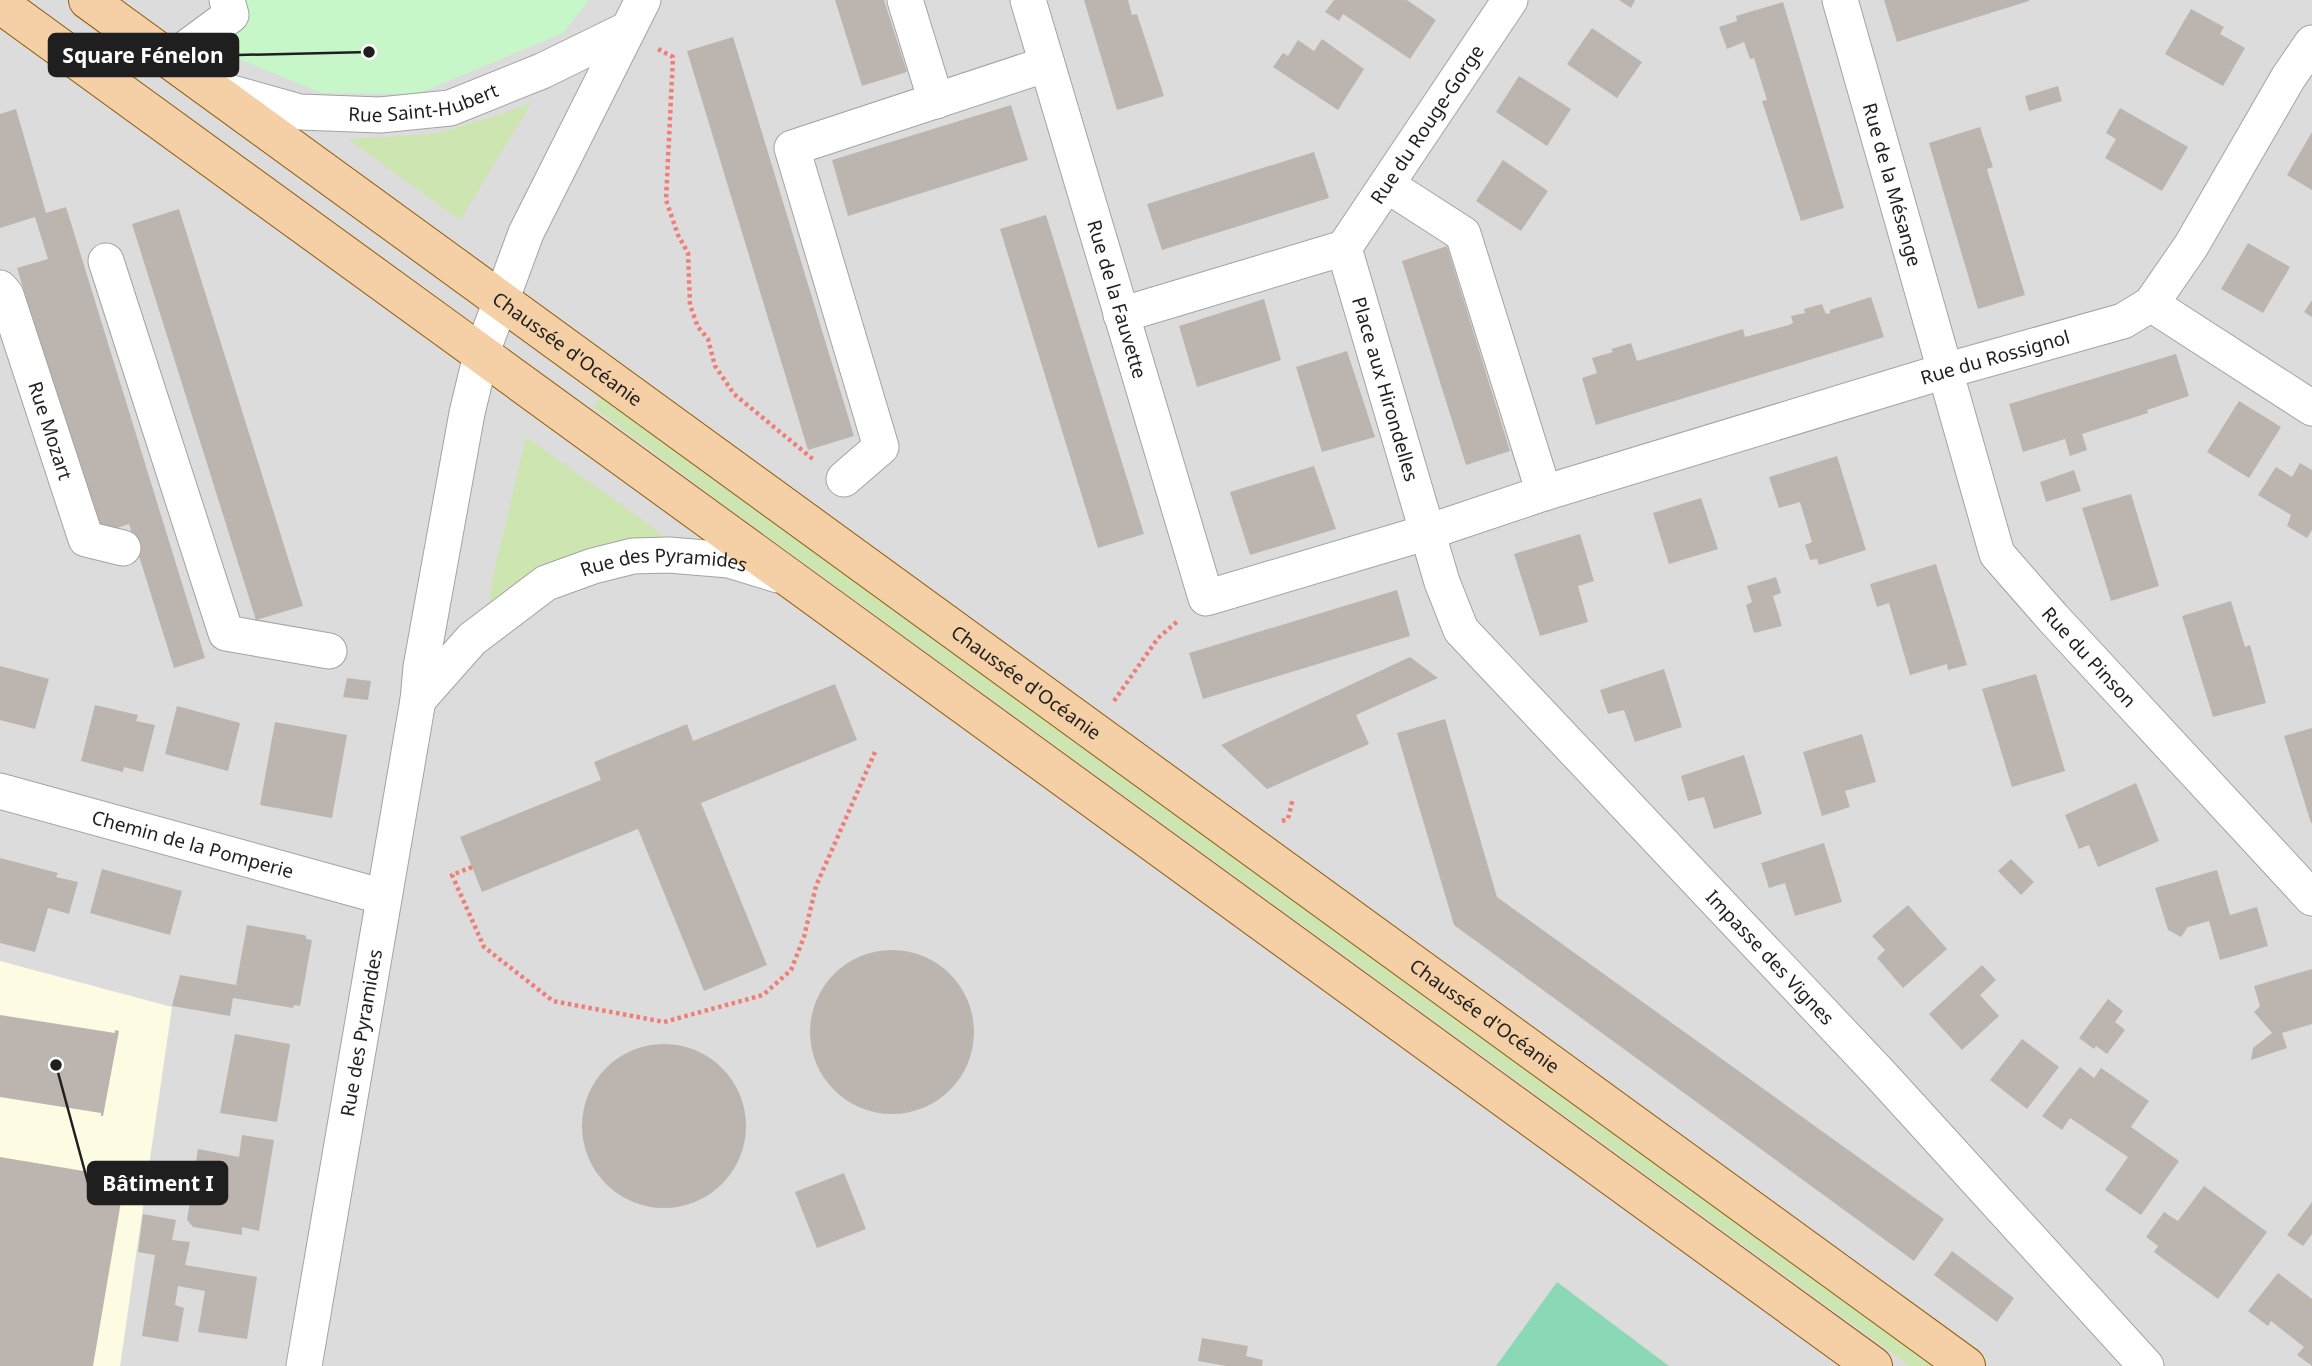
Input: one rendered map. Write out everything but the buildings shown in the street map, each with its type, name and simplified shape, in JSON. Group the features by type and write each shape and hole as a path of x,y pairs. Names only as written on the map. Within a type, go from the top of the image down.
{"main road":[{"name":"Chaussée d'Océanie","path":"88,0 1966,1366"},
{"path":"0,4 1873,1366"}],"street":[{"path":"170,60 231,15 227,0"},
{"path":"905,0 936,101"},
{"name":"Rue de la Fauvette","path":"1028,0 1206,598"},
{"name":"Rue du Rouge-Gorge","path":"1344,248 1510,0"},
{"name":"Rue de la Mésange","path":"1840,0 1945,371"},
{"path":"500,301 526,233 641,25"},
{"name":"Rue Saint-Hubert","path":"206,86 300,112 380,115 450,108 542,71 641,25"},
{"name":"Rue du Rossignol","path":"1428,531 1945,371 2123,321 2151,304 2191,246 2294,67 2312,43"},
{"path":"844,480 881,447 792,148 1047,65"},
{"path":"1387,185 1463,234 1544,493"},
{"path":"1121,315 1344,248"},
{"name":"Place aux Hirondelles","path":"1344,248 1428,531"},
{"path":"106,261 226,633 329,651"},
{"name":"Rue Mozart","path":"0,288 6,295 86,539 123,548"},
{"name":"Rue des Pyramides","path":"304,1366 418,700 421,667 467,413 481,355 500,301"},
{"path":"2151,304 2312,408"},
{"name":"Rue du Pinson","path":"1945,371 1997,554 2312,898"},
{"path":"1206,598 1428,531"},
{"name":"Impasse des Vignes","path":"1428,531 1442,582 1461,630 1881,1075 2147,1366"},
{"name":"Rue des Pyramides","path":"418,700 458,652 493,623 546,583 593,566 633,556 678,555 729,560 788,578"},
{"name":"Chemin de la Pomperie","path":"0,790 384,897"}],"path":[{"path":"641,25 673,57 666,200 678,235 688,253 690,305 698,327 708,339 715,366 734,394 812,458 844,480"},
{"path":"1108,710 1158,638 1206,598"},
{"path":"472,867 452,875 484,947 553,1001 664,1021 763,995 792,970 804,937 816,886 875,752"},
{"path":"1278,823 1288,819 1293,798"}],"shaded area":[{"path":"0,0 2312,0 2312,1366 0,1366"},
{"path":"0,961 172,1007 120,1366 0,1366"}],"green space":[{"path":"241,0 589,0 563,33 417,94 322,93 207,46"},
{"path":"532,102 460,220 348,139 433,134 499,115"},
{"path":"601,398 1938,1366 1910,1366 727,507 593,407"},
{"path":"526,437 668,540 581,554 513,584 488,607"},
{"path":"1557,1282 1669,1366 1496,1366"}],"place":[{"name":"Square Fénelon","path":"369,52"},
{"name":"Bâtiment I","path":"56,1065"}]}
